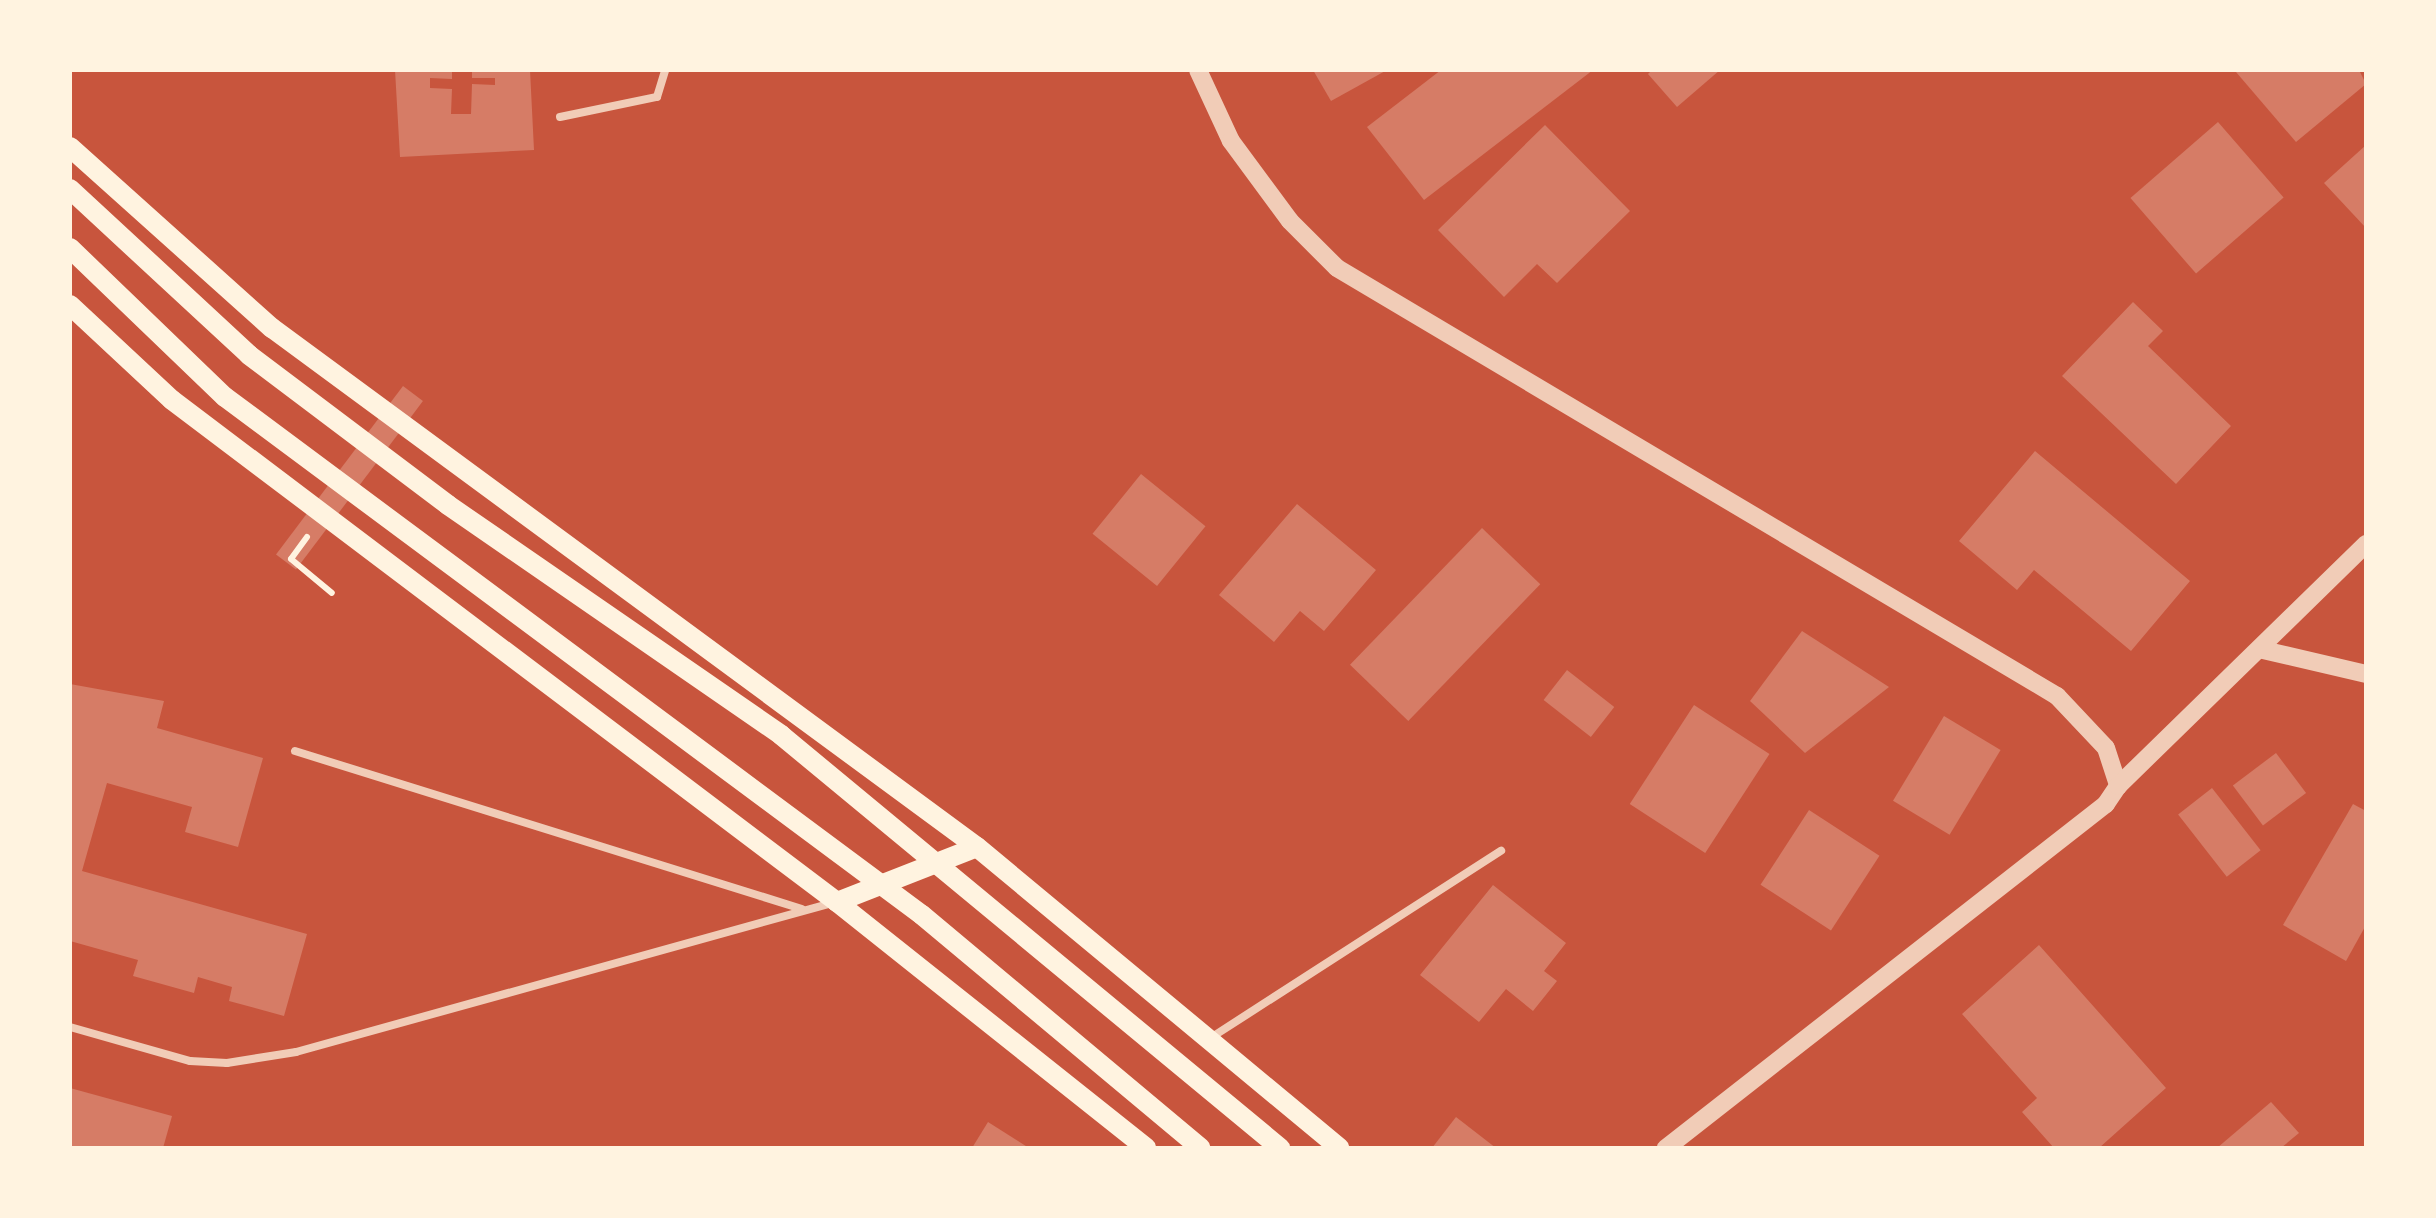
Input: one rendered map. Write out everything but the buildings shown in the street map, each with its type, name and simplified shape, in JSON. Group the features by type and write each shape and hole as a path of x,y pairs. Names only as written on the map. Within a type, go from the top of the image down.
{"main road":[{"path":"70,147 272,328 977,847 1339,1148"},
{"path":"70,188 249,356 448,506 780,735 1280,1148"},
{"path":"70,248 225,396 922,915 1202,1148"},
{"path":"70,305 172,400 837,902 1146,1148"},
{"path":"837,902 977,847"}],"street":[{"path":"1198,70 1231,141 1290,221 1337,268 2057,696 2106,748 2118,786"},
{"path":"1666,1148 2106,804 2118,786 2263,650 2366,544"},
{"path":"2263,650 2366,674"}],"lane":[{"path":"560,117 658,98 665,70"},
{"path":"295,751 802,909"},
{"path":"1208,1040 1501,851"},
{"path":"70,1027 190,1060 227,1063 296,1052 837,902"}],"path":[{"path":"300,566 332,593"}]}
